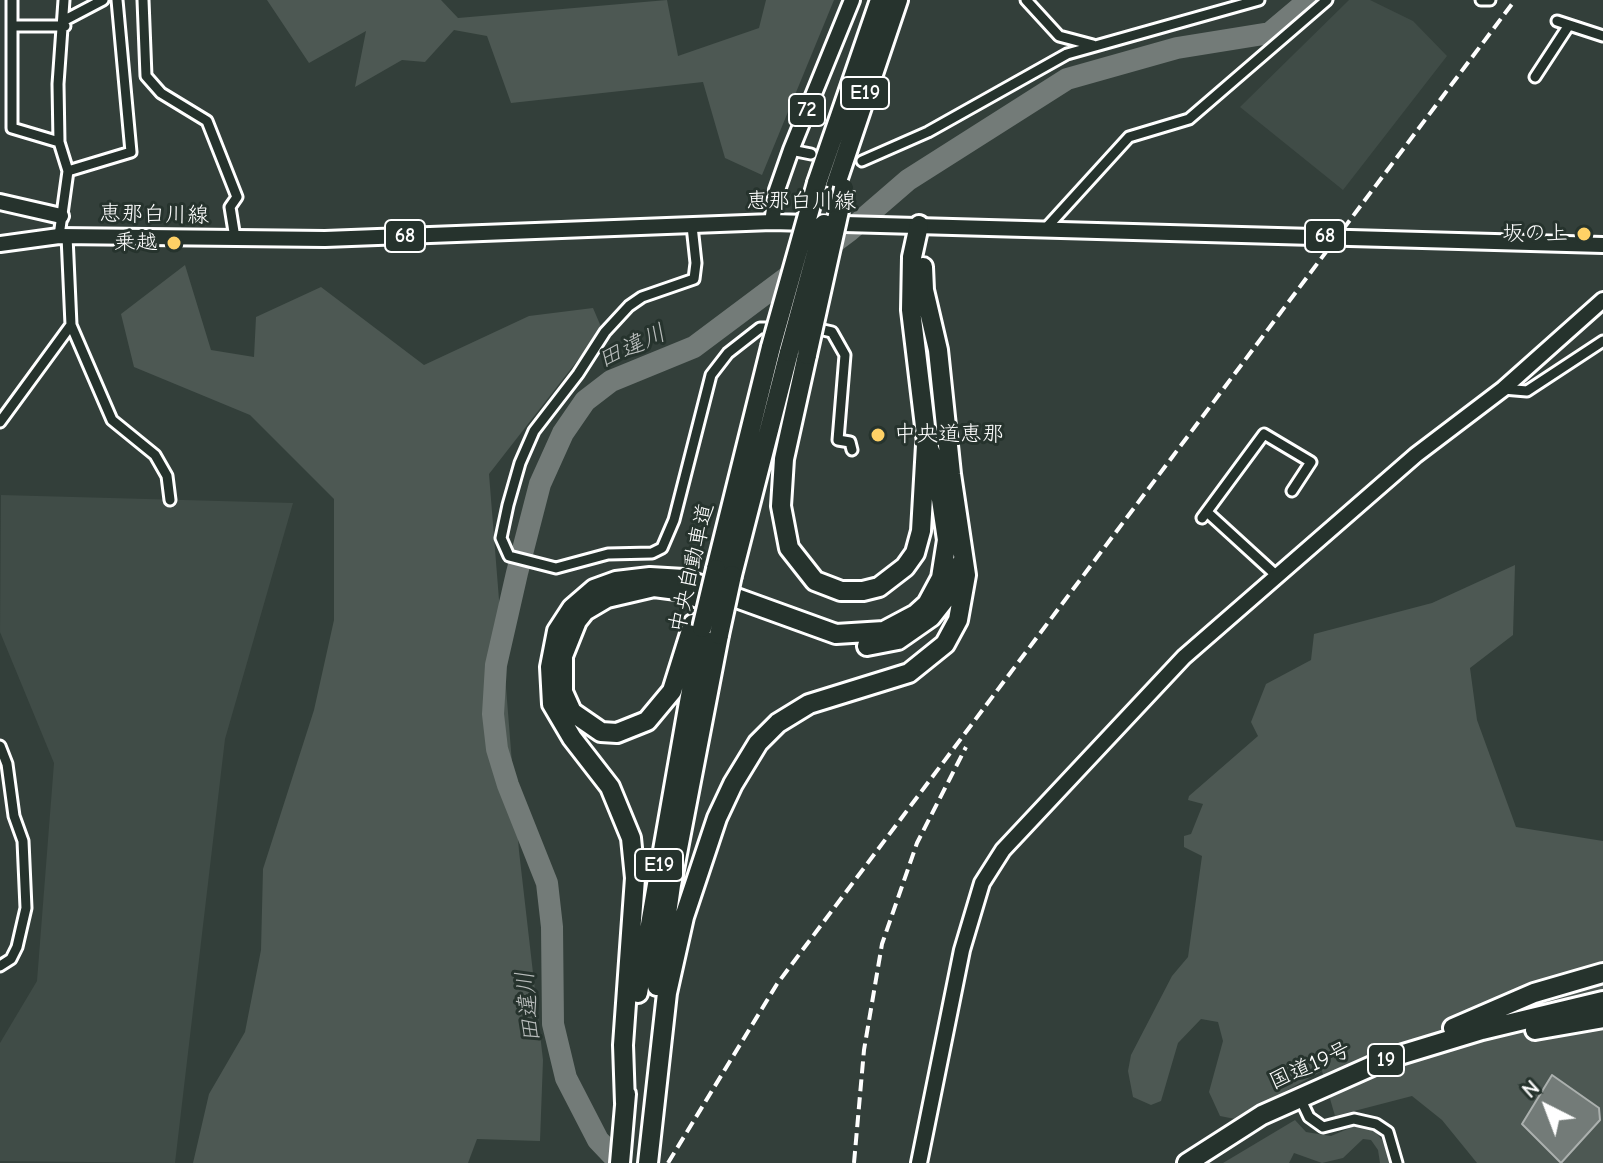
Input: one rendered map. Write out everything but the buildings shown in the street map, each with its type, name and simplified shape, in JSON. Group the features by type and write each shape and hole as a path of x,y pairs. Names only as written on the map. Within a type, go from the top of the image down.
{"highway":[{"name":"中央自動車道","path":"718,570 789,351 880,0"},
{"name":"E19","path":"832,186 898,0"},
{"path":"832,186 789,351 781,506 789,548 815,581 841,591 879,587 905,567 915,553 921,531 927,443 911,310 912,257 919,225"},
{"path":"640,1105 684,917 717,818 733,784 764,736 786,717 823,699 909,673 945,644 958,620 965,595 963,556 938,350 924,290 919,225"},
{"name":"中央自動車道","path":"637,1163 641,968 704,629 750,421 789,351"},
{"path":"648,1163 640,1105 623,1045 635,878 631,838 610,787 572,738 552,704 550,667 557,631 572,608 594,589 616,581 650,577 684,579 836,634 859,635 899,625 916,614 935,593 945,561 947,540 941,492 927,443"},
{"path":"704,629 672,691 647,721 617,733 601,732 572,712 563,692 561,675 568,639 585,611 607,598 654,587 677,590 830,644 872,646 898,640 939,609 963,556"},
{"path":"1390,1058 1396,1050 1534,993 1603,973"},
{"name":"国道19号","path":"1187,1163 1262,1115 1390,1058 1482,1030 1603,1001"},
{"name":"国道19号","path":"1197,1163 1300,1099 1485,1036 1603,1008"},
{"path":"1368,1074 1378,1075 1474,1044 1603,1018"},
{"name":"中央自動車道","path":"620,1163 640,1105"}],"main road":[{"name":"72","path":"772,222 777,190 791,150 852,0"},
{"path":"0,202 61,216"},
{"name":"恵那白川線","path":"0,244 63,236 325,239 772,222 1047,227 1603,245"},
{"path":"919,1163 962,950 979,892 992,866 1184,657 1416,455 1503,389 1603,300"}],"street":[{"path":"12,0 12,128 59,142"},
{"path":"64,0 65,23 58,84 59,142 68,171 61,216 71,325 112,420 155,455 167,476 170,500"},
{"path":"12,26 65,23 103,0"},
{"path":"68,171 131,152 117,0"},
{"path":"143,0 146,76 161,93 207,121 237,197 230,207 235,238"},
{"path":"1026,0 1059,36 1096,46"},
{"path":"1047,227 1129,137 1189,119 1327,0"},
{"path":"1481,0 1490,0"},
{"path":"862,161 928,132 1067,54 1254,2"},
{"path":"1557,21 1603,36"},
{"path":"1535,77 1569,25"},
{"path":"791,150 811,154"},
{"path":"692,226 697,274 694,279 642,297 629,306 605,332 578,374 534,431 520,463 501,538 509,556 556,568 608,554 652,553 662,548 674,520 711,375 728,353 760,328 821,327 832,332 845,355 838,440 850,442 852,450"},
{"path":"0,422 71,325"},
{"path":"1503,389 1527,391 1603,341"},
{"path":"1277,576 1205,515 1264,434 1311,462 1292,491"},
{"path":"0,746 7,764 14,816 23,841 26,908 17,947 11,959 0,966"},
{"path":"1300,1099 1309,1117 1323,1127 1354,1119 1376,1124 1388,1132 1397,1163"}],"shaded area":[{"path":"267,0 441,0 458,18 667,0 678,56 759,28 766,0 834,0 762,175 725,158 703,82 511,103 487,36 454,30 425,62 402,60 355,87 366,31 309,63"},
{"path":"1349,0 1370,0 1413,21 1447,56 1343,190 1240,107"},
{"path":"185,265 211,350 254,357 256,317 321,287 424,365 529,316 593,308 602,329 489,474 519,851 543,1060 540,1141 477,1139 468,1163 193,1163 209,1094 245,1032 261,950 263,869 314,710 334,620 334,499 250,415 134,367 121,314"},
{"path":"1,495 293,503 225,739 175,1163 0,1161 0,1043 37,981 54,763 0,632"},
{"path":"1515,565 1513,635 1470,668 1477,720 1516,827 1603,841 1603,1163 1477,1163 1442,1120 1412,1096 1335,1116 1322,1071 1235,1119 1220,1116 1209,1092 1223,1041 1218,1022 1201,1019 1178,1043 1161,1101 1151,1105 1133,1097 1128,1071 1131,1055 1172,976 1188,957 1202,856 1184,847 1184,836 1191,834 1203,804 1188,800 1189,796 1258,736 1251,722 1266,684 1311,660 1314,634 1432,603"},
{"path":"1552,1075 1599,1108 1600,1120 1561,1163 1522,1124"},
{"path":"1295,1120 1306,1132 1331,1136 1357,1125 1374,1130 1389,1148 1391,1163 1380,1163 1378,1150 1371,1140 1363,1139 1343,1158 1322,1163 1294,1153 1289,1163 1223,1163"}],"waterway":[{"name":"田違川","path":"620,1163 598,1140 566,1078 553,1024 552,927 547,883 508,785 497,749 493,714 496,665 517,573 540,484 563,433 585,401 611,381 694,347 849,231 908,180 1067,79 1177,48 1270,33 1309,0"}],"railway":[{"path":"668,1163 777,984 1515,0"},
{"path":"854,1163 864,1050 882,944 917,843 966,747"}],"place":[{"name":"坂の上","path":"1584,234"},
{"name":"乗越","path":"174,243"},
{"name":"中央道恵那","path":"878,435"}]}
